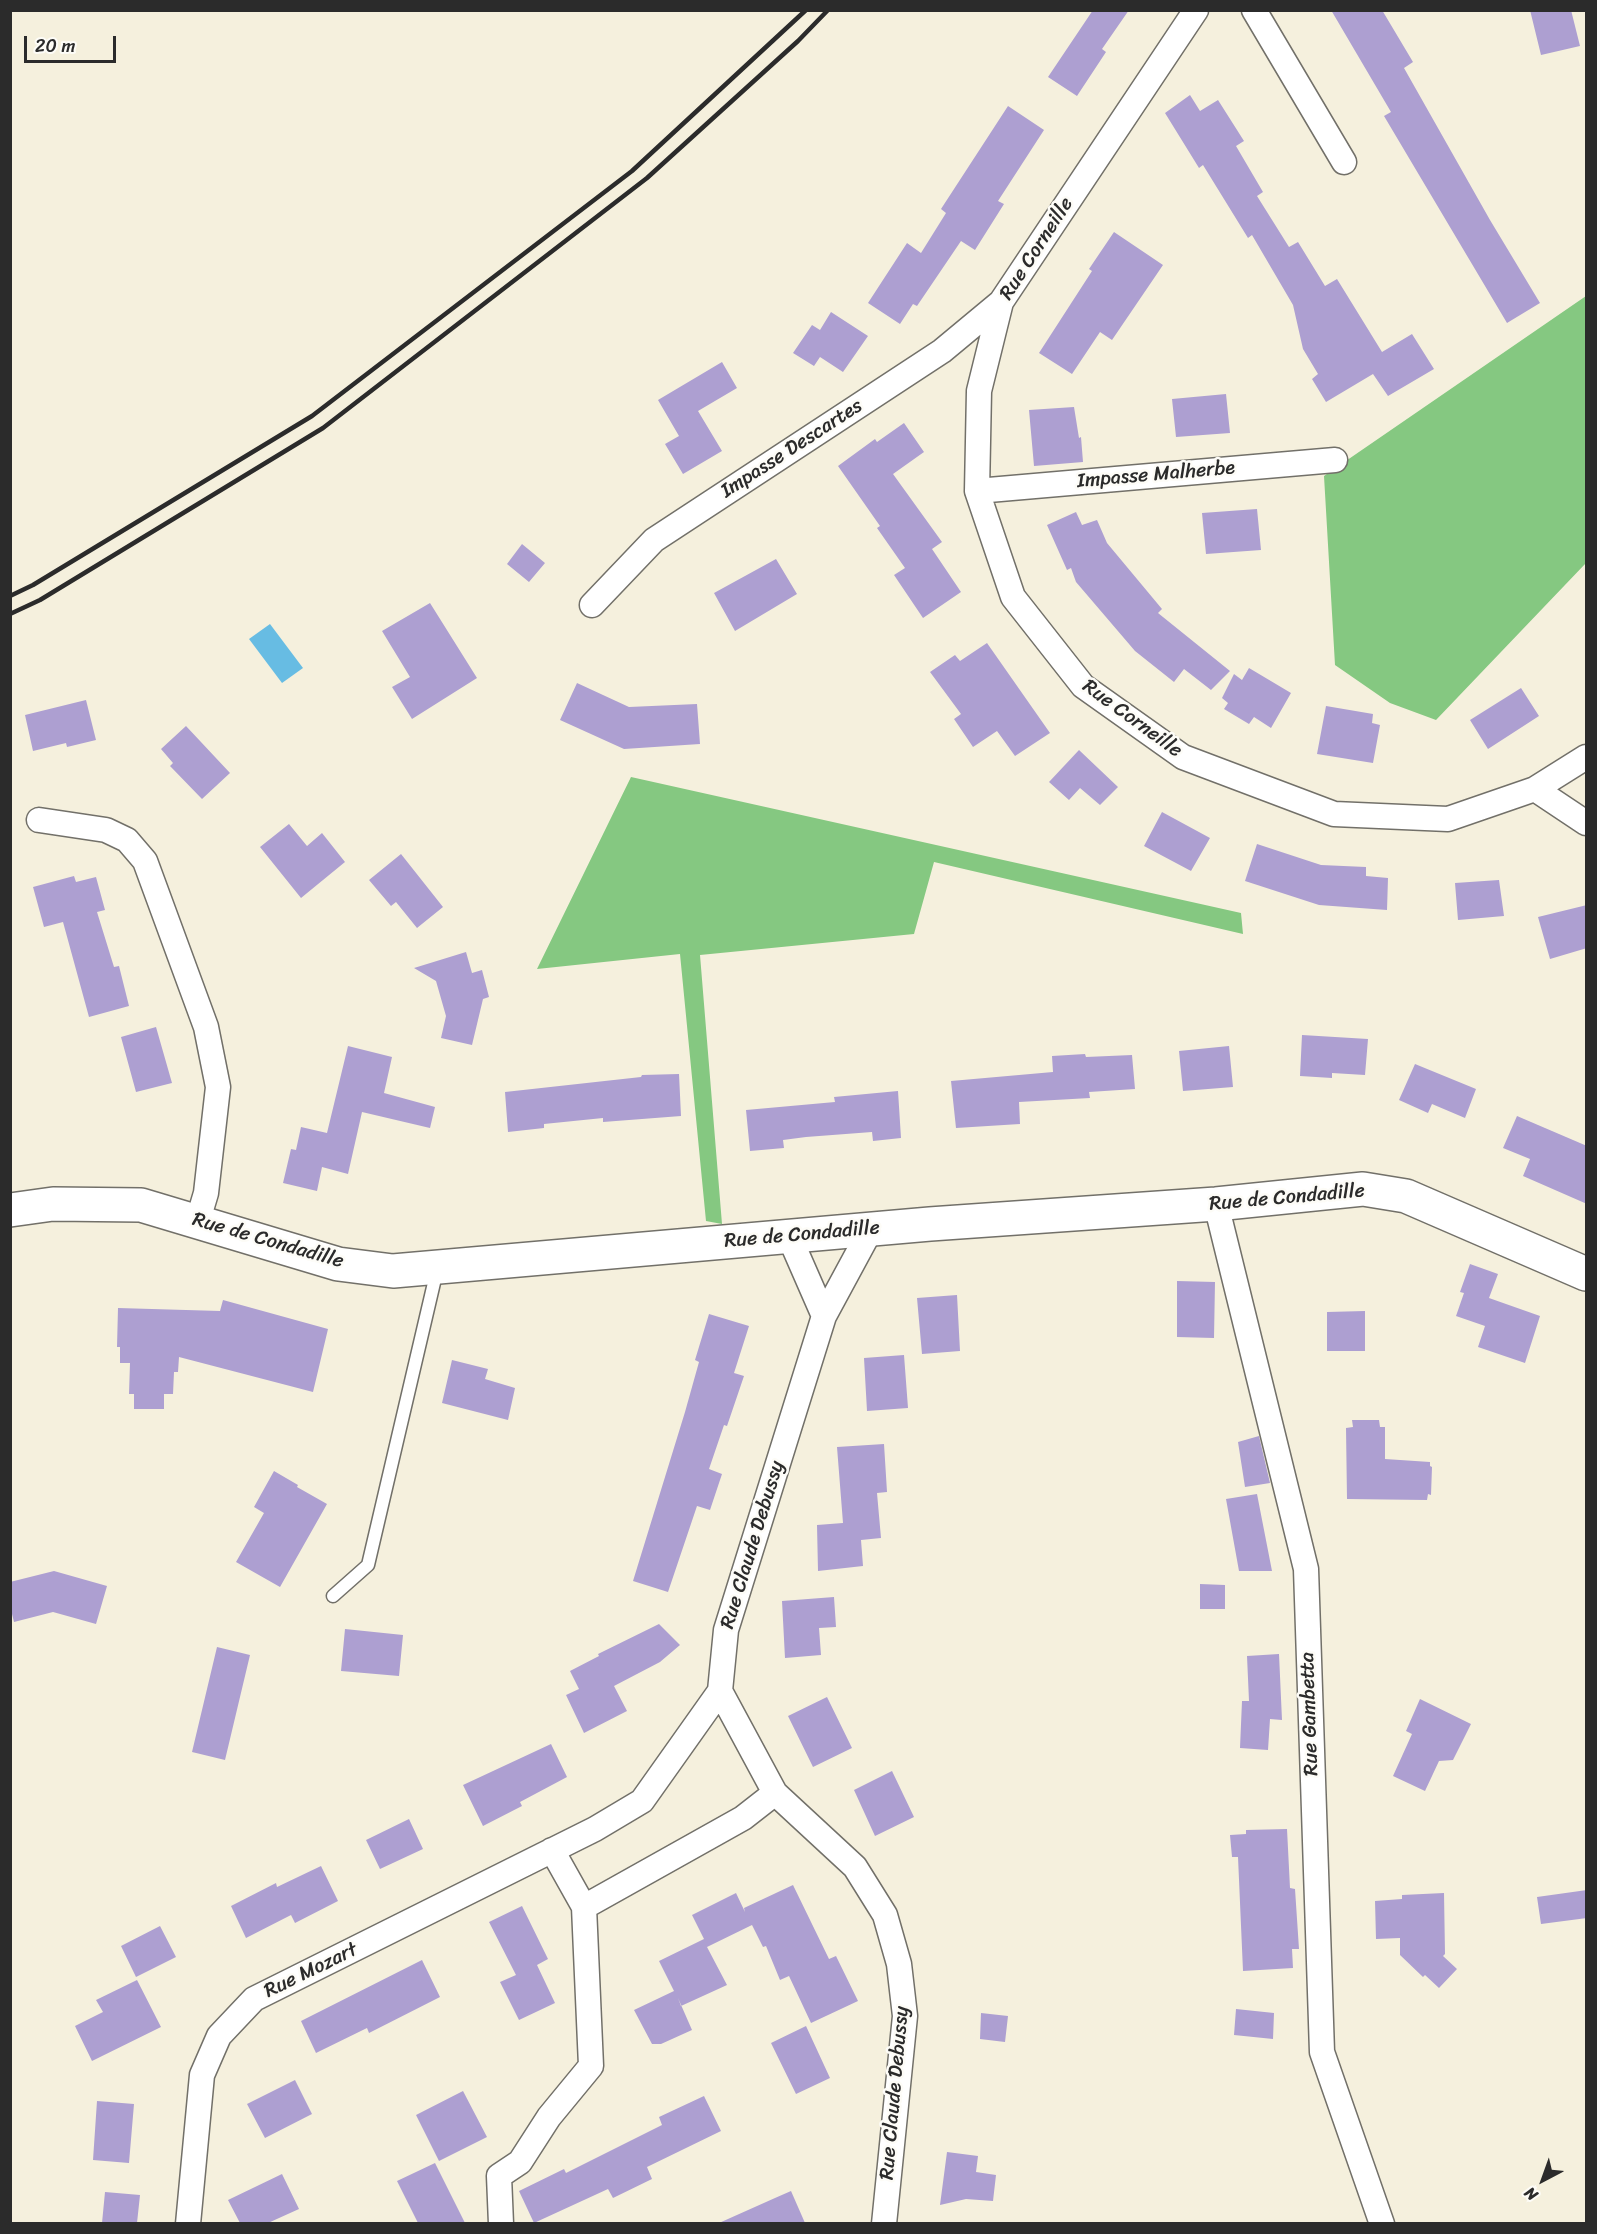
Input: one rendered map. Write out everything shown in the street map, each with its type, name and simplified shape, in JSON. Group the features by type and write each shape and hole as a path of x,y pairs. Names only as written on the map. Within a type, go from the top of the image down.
{"street":[{"name":"Rue Corneille","path":"1196,10 1000,302 979,390 977,491 1012,597 1083,686 1183,757 1334,814 1448,819 1534,789 1587,758"},
{"path":"1254,10 1344,162"},
{"name":"Impasse Descartes","path":"592,604 654,540 942,351 1000,302"},
{"name":"Impasse Malherbe","path":"977,491 1335,460"},
{"path":"1534,789 1587,823"},
{"path":"39,820 106,830 127,840 145,861 206,1027 218,1087 206,1193 198,1220"},
{"name":"Rue de Condadille","path":"10,1210 53,1204 141,1204 338,1264 393,1271 872,1229 1216,1204 1363,1190 1406,1196 1587,1274"},
{"name":"Rue Gambetta","path":"1216,1204 1306,1569 1322,2052 1382,2223"},
{"name":"Rue Claude Debussy","path":"872,1229 824,1316 726,1630 720,1691 776,1793 855,1867 885,1915 899,1964 905,2016 884,2223"},
{"path":"789,1236 824,1316"},
{"name":"Rue Mozart","path":"188,2223 202,2075 219,2036 254,1999 595,1829 642,1801 720,1691"},
{"path":"584,1907 743,1818 776,1793"},
{"path":"501,2223 499,2176 520,2162 549,2116 591,2066 584,1907 552,1850"}],"lane":[{"path":"333,1596 368,1564 437,1268"}],"green space":[{"path":"1586,296 1586,563 1436,720 1390,703 1335,665 1324,476"},
{"path":"631,777 1241,913 1243,934 934,862 914,934 700,955 722,1224 706,1221 680,954 537,969"}],"water":[{"path":"270,624 303,668 282,683 249,639"}],"building":[{"path":"1093,10 1129,10 1102,49 1106,52 1077,96 1048,77"},
{"path":"1331,10 1382,10 1413,62 1404,68 1540,303 1507,323 1384,116 1391,112"},
{"path":"1530,10 1571,10 1580,46 1541,55"},
{"path":"1190,95 1200,111 1218,100 1244,141 1236,146 1263,192 1257,196 1289,247 1298,242 1325,286 1337,279 1382,352 1412,334 1434,369 1388,396 1373,374 1326,402 1312,379 1318,374 1303,349 1293,305 1252,235 1248,238 1203,165 1199,168 1165,113"},
{"path":"1008,106 1044,130 998,201 1004,204 975,250 961,241 917,306 913,304 900,324 868,303 907,243 921,253 946,213 941,209"},
{"path":"1114,232 1163,265 1112,340 1100,332 1072,374 1039,353 1092,271 1089,269"},
{"path":"831,312 868,336 843,372 820,357 814,366 793,353 812,325 820,330"},
{"path":"722,362 737,388 698,411 722,451 683,474 665,444 679,436 658,400"},
{"path":"1226,394 1230,433 1176,437 1172,399"},
{"path":"1074,407 1079,438 1081,437 1083,462 1034,466 1029,410"},
{"path":"904,423 924,452 893,474 942,542 932,549 961,592 923,618 894,575 905,568 877,528 880,526 838,466 875,439 877,442"},
{"path":"1257,509 1261,550 1206,554 1202,513"},
{"path":"1076,512 1082,525 1097,520 1107,543 1162,609 1158,613 1230,671 1211,690 1184,669 1174,682 1135,651 1076,582 1071,568 1067,570 1047,525"},
{"path":"522,544 545,563 529,582 507,564"},
{"path":"776,559 797,594 735,631 714,593"},
{"path":"430,603 477,678 412,719 392,687 410,677 382,631"},
{"path":"987,643 1050,733 1015,756 997,731 973,747 954,719 961,714 930,672 955,655 960,661"},
{"path":"1249,668 1291,693 1271,728 1254,717 1249,724 1224,709 1228,703 1222,698 1234,674 1242,680"},
{"path":"577,683 629,707 697,704 700,744 624,749 560,720"},
{"path":"1521,688 1539,716 1488,749 1470,720"},
{"path":"86,700 96,740 67,747 66,743 33,751 25,715"},
{"path":"1326,706 1373,714 1372,723 1380,725 1373,763 1317,754"},
{"path":"186,726 230,773 202,799 170,766 173,763 161,749"},
{"path":"1079,750 1118,787 1100,805 1080,788 1069,800 1049,782"},
{"path":"1162,812 1210,838 1191,871 1144,846"},
{"path":"289,824 307,846 322,833 345,862 301,898 260,847"},
{"path":"1257,844 1321,865 1366,867 1366,876 1388,878 1387,910 1319,905 1245,881"},
{"path":"401,854 443,907 417,928 396,902 391,906 369,880"},
{"path":"74,876 76,882 96,877 105,910 97,912 114,967 119,966 129,1006 89,1017 63,922 44,927 33,887"},
{"path":"1499,880 1504,916 1458,920 1455,883"},
{"path":"1587,905 1587,948 1550,959 1538,917"},
{"path":"466,952 472,973 482,970 489,997 483,999 472,1045 441,1038 446,1016 436,981 414,968"},
{"path":"156,1027 172,1083 136,1092 121,1037"},
{"path":"1302,1035 1368,1039 1365,1075 1332,1073 1332,1078 1300,1076"},
{"path":"348,1046 392,1057 384,1093 435,1107 430,1128 362,1112 348,1174 322,1167 317,1191 283,1183 291,1149 296,1150 301,1127 327,1133"},
{"path":"1229,1046 1233,1087 1183,1091 1179,1051"},
{"path":"1085,1054 1086,1057 1132,1055 1135,1089 1089,1092 1090,1098 1019,1102 1020,1124 956,1128 951,1081 1053,1072 1052,1056"},
{"path":"1415,1064 1476,1089 1465,1118 1432,1104 1428,1113 1399,1100"},
{"path":"679,1074 681,1116 603,1122 603,1118 544,1124 544,1128 508,1132 505,1092 641,1077 642,1075"},
{"path":"898,1091 901,1138 873,1141 872,1132 806,1137 783,1140 784,1148 750,1151 746,1110 835,1102 834,1097"},
{"path":"1517,1116 1587,1146 1587,1204 1523,1176 1530,1159 1503,1148"},
{"path":"1470,1264 1498,1274 1489,1298 1540,1316 1525,1363 1478,1347 1485,1326 1456,1316 1464,1293 1460,1292"},
{"path":"1177,1281 1215,1282 1214,1338 1177,1337"},
{"path":"957,1295 960,1351 922,1354 917,1298"},
{"path":"223,1300 328,1329 313,1392 179,1357 178,1372 174,1372 173,1394 164,1394 164,1409 134,1409 134,1394 129,1394 130,1363 120,1363 120,1347 117,1347 118,1308 220,1311"},
{"path":"1365,1311 1365,1351 1327,1351 1327,1312"},
{"path":"709,1314 749,1326 734,1373 744,1376 709,1469 722,1474 710,1510 697,1506 668,1592 633,1581 685,1412 699,1362 695,1360"},
{"path":"904,1355 908,1408 867,1411 864,1358"},
{"path":"452,1360 488,1369 485,1379 515,1388 508,1420 442,1403"},
{"path":"1352,1420 1379,1420 1380,1427 1385,1427 1385,1459 1430,1462 1432,1467 1431,1495 1428,1494 1427,1500 1347,1499 1346,1428 1353,1427"},
{"path":"1259,1436 1270,1483 1245,1487 1238,1442"},
{"path":"884,1444 887,1492 877,1493 881,1538 861,1540 863,1566 818,1571 817,1525 843,1523 837,1447"},
{"path":"274,1471 327,1504 280,1587 236,1562 264,1513 254,1507"},
{"path":"1257,1494 1272,1571 1239,1571 1226,1499"},
{"path":"54,1571 107,1586 96,1624 53,1612 14,1622 10,1606 10,1582"},
{"path":"1200,1584 1225,1585 1225,1609 1200,1609"},
{"path":"834,1597 836,1627 819,1628 821,1655 785,1658 782,1601"},
{"path":"659,1624 680,1645 660,1662 614,1686 627,1711 584,1733 566,1695 579,1689 570,1671 599,1656 598,1654"},
{"path":"345,1629 403,1635 399,1676 341,1671"},
{"path":"217,1647 250,1655 225,1760 192,1752"},
{"path":"1279,1654 1282,1720 1270,1719 1268,1750 1240,1748 1242,1701 1249,1701 1247,1656"},
{"path":"827,1697 852,1748 813,1767 788,1716"},
{"path":"1420,1699 1471,1724 1453,1760 1439,1761 1425,1791 1393,1776 1412,1734 1406,1731"},
{"path":"551,1744 567,1777 520,1802 522,1806 483,1826 463,1785"},
{"path":"892,1771 914,1817 875,1836 854,1790"},
{"path":"409,1819 423,1849 380,1869 366,1840"},
{"path":"1287,1829 1290,1888 1295,1889 1299,1949 1292,1949 1293,1968 1243,1971 1238,1857 1232,1857 1230,1835 1246,1834 1246,1830"},
{"path":"321,1866 338,1901 295,1923 291,1915 246,1938 231,1906 276,1883 277,1887"},
{"path":"793,1885 829,1959 836,1956 858,2001 811,2023 789,1976 780,1980 766,1946 763,1947 752,1925 707,1947 727,1985 681,2006 692,2030 661,2044 652,2044 634,2010 674,1991 659,1961 704,1939 692,1915 736,1893 745,1912 744,1908"},
{"path":"1587,1890 1587,1918 1541,1924 1537,1897"},
{"path":"1444,1893 1445,1954 1443,1956 1457,1969 1439,1988 1425,1975 1423,1977 1400,1955 1400,1938 1376,1939 1375,1901 1402,1899 1402,1895"},
{"path":"522,1906 548,1959 537,1965 555,2003 519,2020 500,1982 516,1975 489,1922"},
{"path":"160,1926 176,1957 136,1977 121,1946"},
{"path":"422,1960 440,1997 369,2033 367,2028 316,2053 301,2021"},
{"path":"137,1980 161,2027 92,2061 75,2026 103,2012 96,2000"},
{"path":"1236,2009 1274,2013 1273,2039 1234,2035"},
{"path":"981,2013 1008,2016 1005,2042 980,2039"},
{"path":"806,2026 830,2078 796,2094 771,2043"},
{"path":"295,2080 312,2114 265,2138 247,2104"},
{"path":"463,2091 487,2137 439,2161 416,2115"},
{"path":"704,2096 721,2131 647,2167 652,2179 613,2198 608,2189 534,2223 519,2191 564,2169 566,2173 662,2125 659,2117"},
{"path":"97,2101 134,2104 129,2163 93,2160"},
{"path":"947,2152 978,2156 976,2172 996,2175 993,2201 966,2199 940,2205"},
{"path":"435,2163 465,2223 418,2223 397,2181"},
{"path":"282,2174 299,2209 268,2223 240,2223 228,2200"},
{"path":"791,2191 805,2223 719,2223 775,2198"},
{"path":"105,2192 140,2195 137,2223 102,2223"}],"railway":[{"path":"10,596 33,585 312,416 632,171 806,10"},
{"path":"10,614 40,600 323,428 647,178 798,41 828,10"}]}
